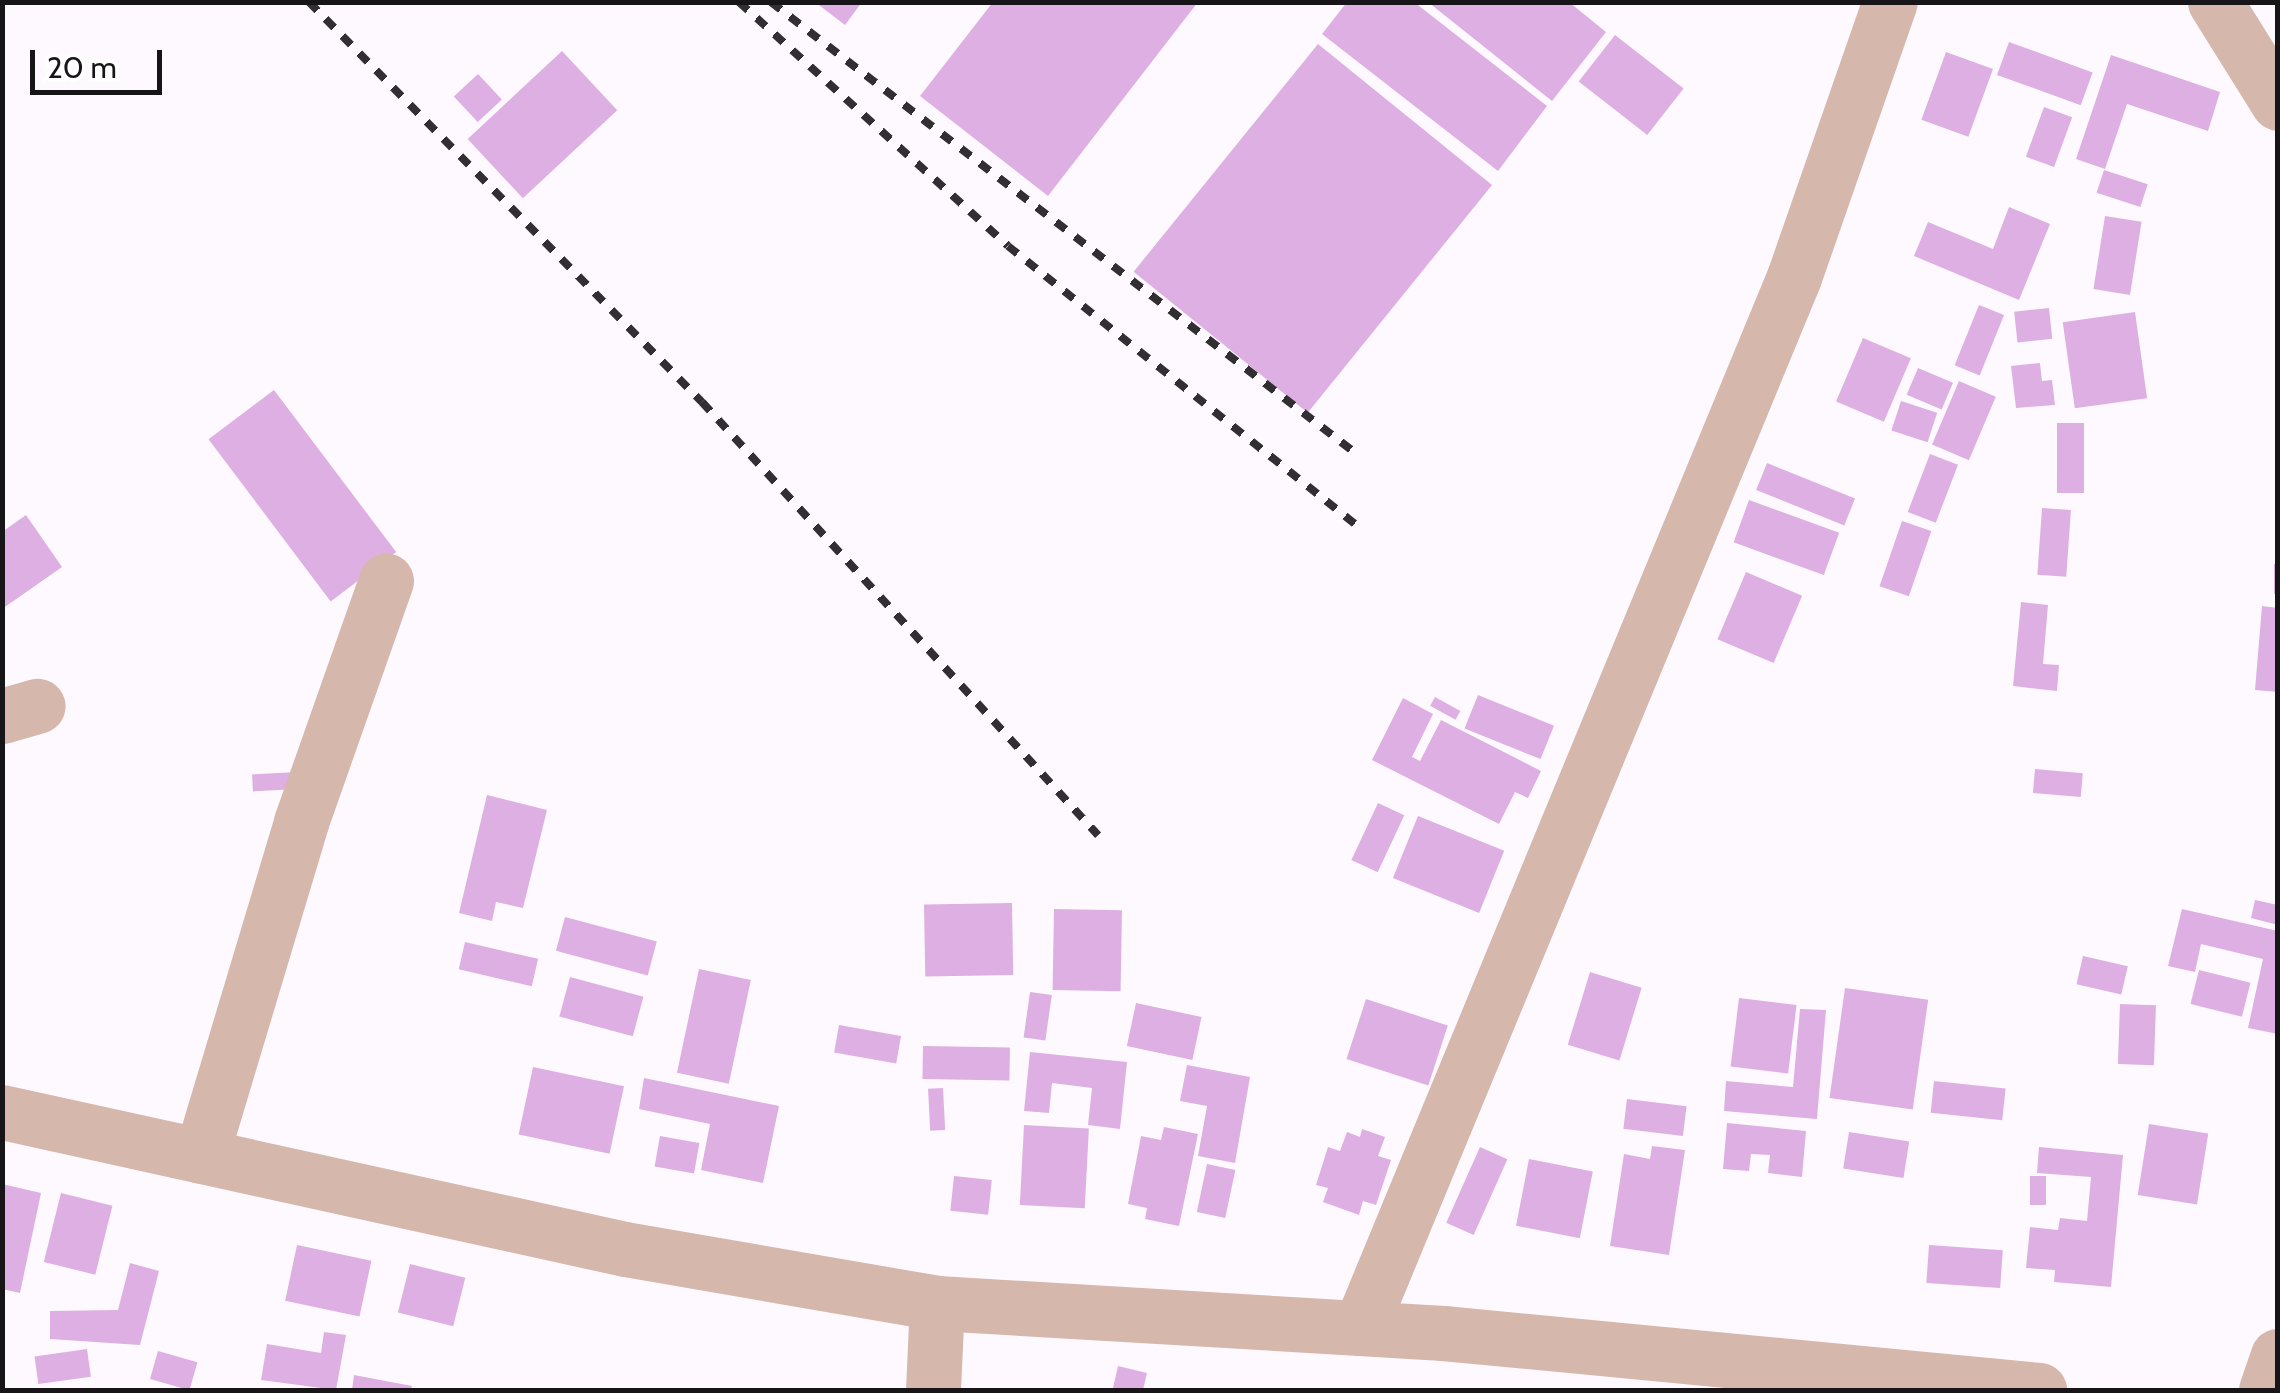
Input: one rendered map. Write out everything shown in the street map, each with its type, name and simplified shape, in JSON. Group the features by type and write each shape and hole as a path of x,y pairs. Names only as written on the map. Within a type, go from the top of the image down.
{"street":[{"path":"1360,1328 1794,277 1890,2"},
{"path":"2215,2 2278,103"},
{"path":"201,1156 301,822 386,580"},
{"path":"2,1112 624,1249 937,1303 1360,1328 2039,1390"},
{"path":"934,1390 937,1303"},
{"path":"2266,1390 2278,1356"}],"building":[{"path":"815,2 862,2 845,25"},
{"path":"993,2 1198,2 1048,196 920,96"},
{"path":"1347,2 1414,2 1547,106 1498,171 1322,34"},
{"path":"1428,2 1569,2 1606,32 1552,101"},
{"path":"1615,35 1684,89 1647,135 1579,81"},
{"path":"2009,42 2093,72 2081,105 1997,75"},
{"path":"1318,44 1492,185 1308,413 1134,272"},
{"path":"562,51 617,110 523,198 468,139"},
{"path":"1946,52 1993,69 1968,137 1921,120"},
{"path":"2111,55 2220,92 2208,131 2127,104 2105,169 2076,159"},
{"path":"478,74 502,100 478,122 454,97"},
{"path":"2044,107 2072,117 2054,167 2026,157"},
{"path":"2104,170 2148,184 2140,207 2097,193"},
{"path":"2009,207 2050,224 2019,300 1914,256 1928,222 1993,249"},
{"path":"2105,216 2142,222 2130,295 2093,289"},
{"path":"1979,305 2004,315 1980,375 1955,365"},
{"path":"2049,308 2052,339 2017,342 2014,312"},
{"path":"2135,312 2147,398 2075,408 2063,322"},
{"path":"1863,338 1911,358 1884,422 1836,402"},
{"path":"2040,363 2042,381 2052,380 2055,405 2016,408 2011,366"},
{"path":"1918,368 1953,383 1942,410 1907,395"},
{"path":"1959,381 1996,397 1969,460 1932,445"},
{"path":"274,390 396,552 331,601 209,439"},
{"path":"1901,401 1937,413 1928,442 1891,430"},
{"path":"2057,423 2084,423 2084,493 2057,493"},
{"path":"1930,454 1958,465 1936,523 1908,512"},
{"path":"1767,463 1855,499 1844,525 1756,490"},
{"path":"1749,500 1839,533 1824,575 1734,542"},
{"path":"2042,508 2071,510 2066,577 2037,575"},
{"path":"26,515 62,567 2,609 2,532"},
{"path":"1902,521 1931,531 1909,596 1880,586"},
{"path":"2274,564 2278,564 2278,594 2274,594"},
{"path":"1746,572 1802,596 1774,663 1717,639"},
{"path":"2021,602 2048,605 2043,664 2059,665 2057,691 2013,686"},
{"path":"2262,606 2278,608 2278,692 2255,690"},
{"path":"1478,695 1554,726 1541,759 1465,728"},
{"path":"1435,697 1460,711 1456,720 1430,706"},
{"path":"1403,698 1433,714 1412,757 1420,761 1441,720 1541,771 1528,798 1515,792 1499,824 1372,760"},
{"path":"2035,769 2083,773 2081,797 2033,793"},
{"path":"298,772 299,789 253,791 252,774"},
{"path":"487,795 547,810 523,908 496,902 492,921 459,913"},
{"path":"1378,803 1404,815 1378,872 1351,860"},
{"path":"1418,816 1504,851 1479,913 1393,878"},
{"path":"2255,900 2278,905 2278,925 2251,918"},
{"path":"1012,903 1013,975 925,977 924,905"},
{"path":"1054,909 1122,910 1121,991 1053,990"},
{"path":"2182,909 2278,931 2278,1034 2248,1028 2263,959 2201,944 2195,972 2168,966"},
{"path":"565,917 657,942 648,975 556,951"},
{"path":"465,942 538,959 532,986 459,969"},
{"path":"2083,956 2128,966 2121,995 2076,984"},
{"path":"699,969 751,980 729,1084 677,1073"},
{"path":"2199,970 2250,983 2242,1017 2191,1004"},
{"path":"1590,972 1642,988 1619,1060 1568,1045"},
{"path":"570,977 643,997 633,1036 559,1017"},
{"path":"1845,988 1928,1000 1913,1110 1830,1098"},
{"path":"1030,992 1052,995 1045,1041 1024,1038"},
{"path":"1739,998 1797,1005 1788,1074 1731,1066"},
{"path":"1366,999 1448,1026 1428,1085 1347,1059"},
{"path":"1136,1003 1202,1017 1192,1060 1127,1046"},
{"path":"2120,1004 2156,1005 2154,1065 2118,1064"},
{"path":"1800,1009 1826,1010 1817,1119 1724,1111 1726,1081 1793,1087"},
{"path":"839,1025 901,1036 896,1064 834,1053"},
{"path":"923,1046 1010,1048 1009,1081 922,1079"},
{"path":"1030,1052 1127,1062 1120,1129 1088,1125 1092,1088 1052,1083 1049,1113 1024,1111"},
{"path":"1187,1065 1250,1077 1235,1163 1198,1156 1207,1106 1180,1101"},
{"path":"533,1067 624,1086 610,1154 519,1134"},
{"path":"644,1078 779,1106 763,1183 701,1170 710,1124 639,1109"},
{"path":"1934,1081 2006,1089 2002,1120 1931,1113"},
{"path":"943,1088 945,1130 930,1131 928,1089"},
{"path":"1627,1099 1687,1106 1683,1136 1623,1129"},
{"path":"1727,1123 1806,1131 1802,1177 1768,1173 1770,1155 1751,1154 1749,1171 1723,1169"},
{"path":"2149,1124 2208,1133 2197,1204 2138,1195"},
{"path":"1024,1125 1089,1128 1085,1208 1020,1205"},
{"path":"1164,1127 1198,1134 1179,1226 1145,1219 1147,1208 1128,1204 1141,1136 1161,1140"},
{"path":"1362,1129 1385,1137 1378,1156 1391,1160 1376,1205 1363,1201 1359,1215 1323,1202 1328,1188 1316,1185 1328,1147 1340,1151 1347,1132 1360,1137"},
{"path":"1849,1132 1909,1142 1903,1178 1843,1169"},
{"path":"660,1136 699,1143 694,1173 655,1167"},
{"path":"1652,1146 1685,1150 1669,1255 1610,1246 1624,1154 1650,1159"},
{"path":"1480,1147 1507,1159 1474,1235 1446,1223"},
{"path":"2039,1147 2123,1155 2111,1287 2054,1282 2055,1270 2026,1268 2030,1227 2058,1230 2060,1218 2087,1221 2091,1177 2037,1173"},
{"path":"1529,1159 1593,1171 1580,1238 1516,1226"},
{"path":"1207,1164 1235,1170 1225,1218 1197,1212"},
{"path":"954,1176 992,1180 988,1215 950,1211"},
{"path":"2030,1176 2046,1176 2046,1205 2030,1205"},
{"path":"2,1184 41,1193 20,1293 2,1289"},
{"path":"61,1193 112,1206 95,1275 44,1262"},
{"path":"297,1245 371,1261 359,1317 285,1301"},
{"path":"1929,1245 2003,1250 2000,1288 1926,1283"},
{"path":"130,1263 159,1271 140,1345 50,1339 50,1311 118,1310"},
{"path":"410,1264 465,1278 453,1326 398,1313"},
{"path":"324,1332 346,1335 336,1390 261,1380 267,1344 321,1353"},
{"path":"87,1349 91,1377 38,1384 35,1356"},
{"path":"158,1351 197,1362 189,1390 150,1379"},
{"path":"1118,1366 1147,1373 1143,1390 1113,1388"},
{"path":"354,1375 412,1386 411,1390 352,1390"}],"railway":[{"path":"309,2 702,402 1098,835"},
{"path":"739,2 1008,246 1359,527"},
{"path":"771,2 1358,455"}]}
